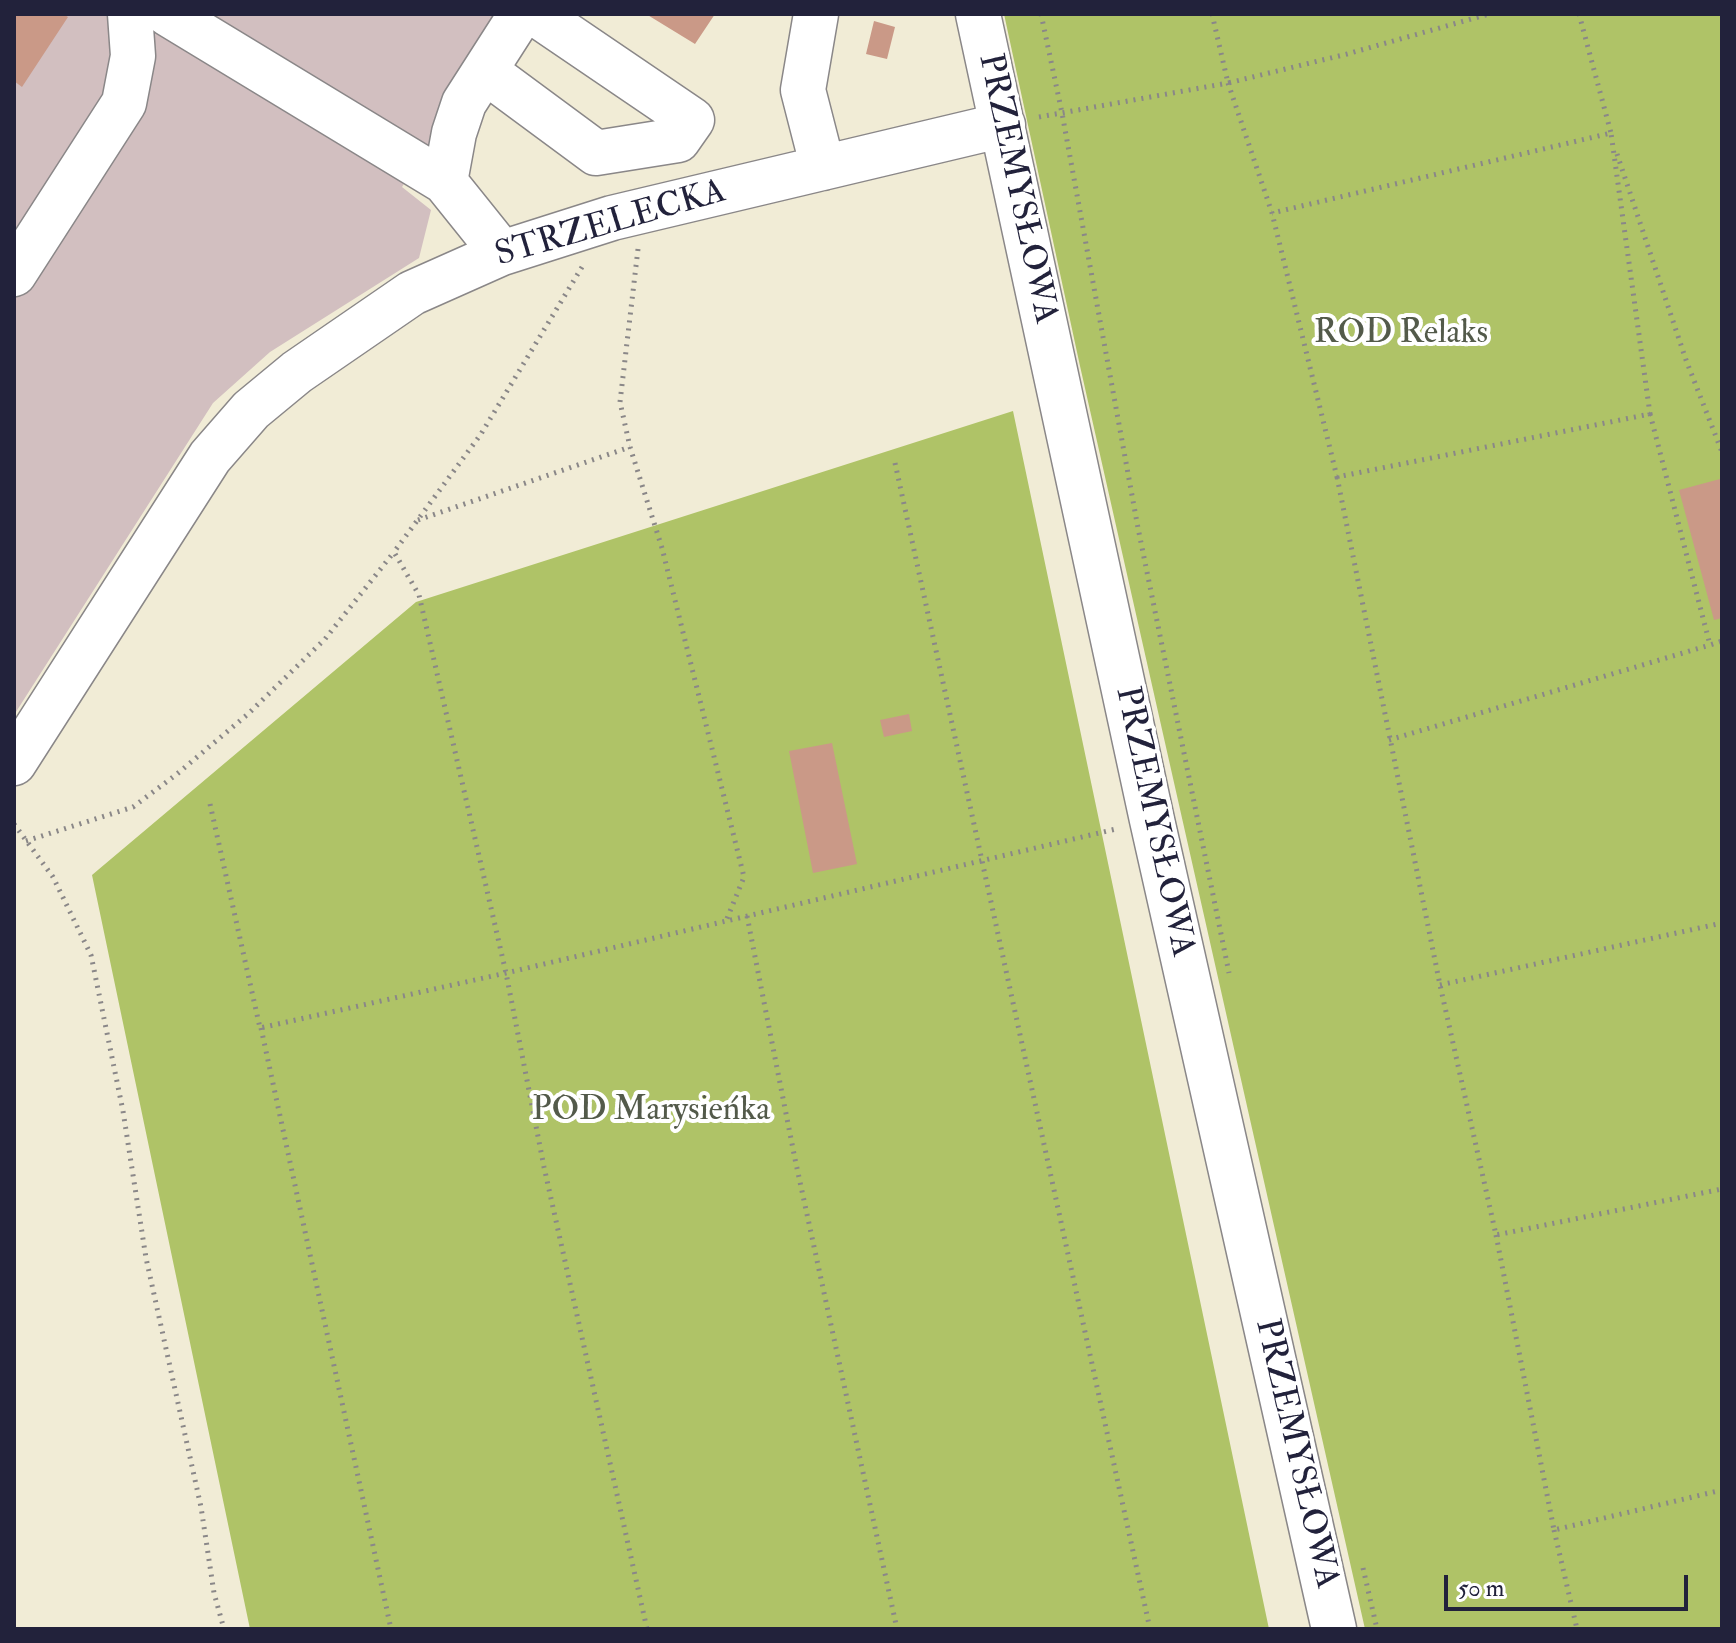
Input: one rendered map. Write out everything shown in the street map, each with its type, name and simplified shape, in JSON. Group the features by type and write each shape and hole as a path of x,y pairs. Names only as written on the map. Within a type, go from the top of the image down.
{"street":[{"path":"14,274 124,103 133,56 130,14"},
{"path":"168,14 445,182 502,253"},
{"path":"445,182 454,133 464,103 521,14"},
{"path":"485,71 596,153 678,140 692,120 536,14"},
{"path":"816,14 803,90 823,168"},
{"name":"PRZEMYSŁOWA","path":"978,14 1152,820 1334,1629"},
{"name":"STRZELECKA","path":"14,763 210,457 251,410 322,354 412,293 502,253 628,215 1003,125"}],"path":[{"path":"1041,14 1138,528 1232,987"},
{"path":"1212,14 1228,83 1272,213 1337,477 1440,985 1496,1235 1554,1530 1577,1629"},
{"path":"1003,125 1228,83 1489,14"},
{"path":"1579,14 1611,133 1686,360 1722,452"},
{"path":"1272,213 1611,133"},
{"path":"1611,133 1650,414 1710,645"},
{"path":"628,215 620,402 630,447 662,548 744,877 726,921"},
{"path":"26,841 133,807 248,714 325,639 395,551 481,434 628,215"},
{"path":"1337,477 1650,414"},
{"path":"417,520 630,447"},
{"path":"895,463 1150,1629"},
{"path":"395,551 419,595 506,973 544,1167 647,1629"},
{"path":"1389,740 1722,641"},
{"path":"210,804 391,1629"},
{"path":"260,1028 1152,820"},
{"path":"14,824 53,877 91,955 123,1111 146,1258 201,1507 214,1593 224,1629"},
{"path":"747,916 795,1159 897,1629"},
{"path":"1440,985 1722,923"},
{"path":"1496,1235 1722,1189"},
{"path":"1554,1530 1722,1490"},
{"path":"1359,1553 1377,1629"}],"shaded area":[{"path":"14,14 509,14 402,187 431,210 419,258 270,352 213,403 14,715"}],"green space":[{"name":"ROD Relaks","path":"1004,14 1722,14 1722,1629 1365,1629 1080,366"},
{"name":"POD Marysieńka","path":"1013,411 1269,1629 250,1629 92,875 416,602"}],"building":[{"path":"14,14 63,14 68,17 22,87 14,81"},
{"path":"646,14 715,14 695,44"},
{"path":"874,21 895,27 887,59 866,54"},
{"path":"1720,479 1722,618 1714,620 1679,490"},
{"path":"909,714 912,731 884,737 880,720"},
{"path":"832,743 857,864 813,873 789,751"}]}
